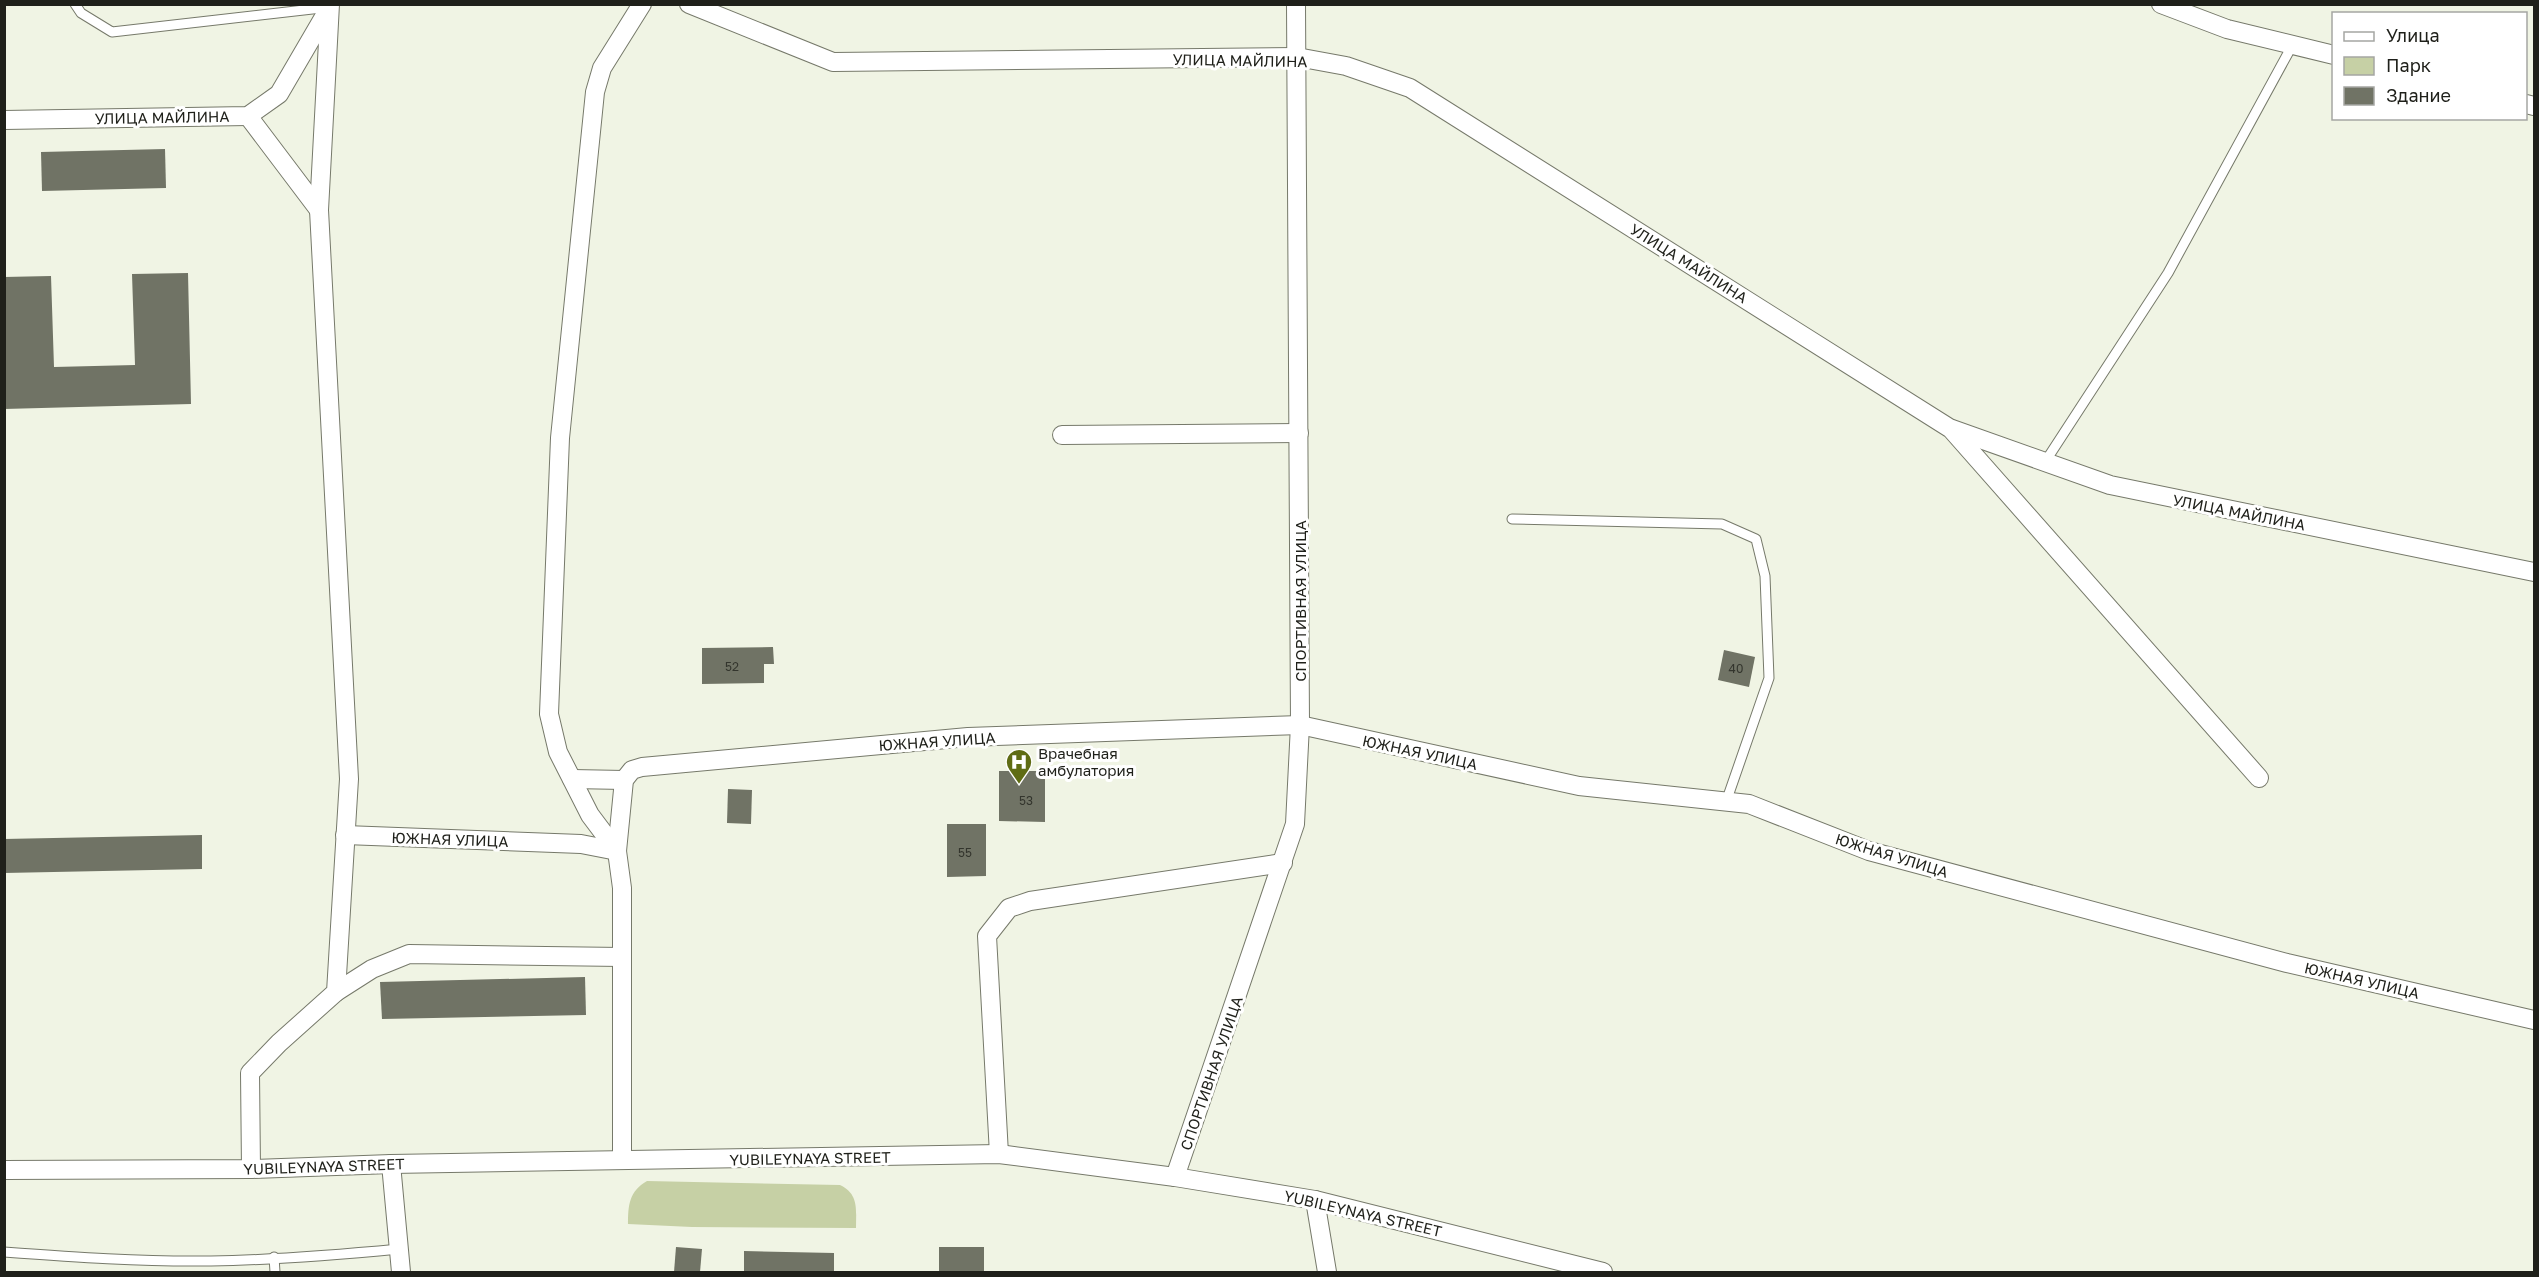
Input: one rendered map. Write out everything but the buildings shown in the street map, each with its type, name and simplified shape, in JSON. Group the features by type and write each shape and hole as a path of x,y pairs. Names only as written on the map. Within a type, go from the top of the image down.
{"street":[{"path":"617,850 590,815 558,752 549,714 560,438 595,92 603,68 642,4"},
{"name":"УЛИЦА МАЙЛИНА","path":"689,4 833,62 1297,57 1346,66 1410,88 1951,429 2110,485 2535,572"},
{"name":"СПОРТИВНАЯ УЛИЦА","path":"1175,1177 1295,824 1300,726 1296,4"},
{"path":"2161,4 2227,29 2332,54"},
{"name":"УЛИЦА МАЙЛИНА","path":"4,120 248,116 279,94 331,5"},
{"path":"331,5 320,210 349,779 336,992"},
{"path":"248,116 320,210"},
{"name":"УЛИЦА МАЙЛИНА","path":"1951,429 2259,778"},
{"path":"1062,435 1299,432"},
{"name":"ЮЖНАЯ УЛИЦА","path":"624,780 632,770 642,767 968,737 1300,726 1579,786 1749,804 1880,854 2287,963 2535,1020"},
{"path":"572,779 624,780 617,850 622,888 622,1161"},
{"name":"ЮЖНАЯ УЛИЦА","path":"345,835 581,844 617,850"},
{"path":"999,1154 987,936 1009,908 1030,901 1283,863"},
{"path":"251,1169 250,1073 279,1043 336,992 372,969 409,954 622,957"},
{"name":"YUBILEYNAYA STREET","path":"4,1170 251,1169 391,1164 999,1154 1175,1177 1315,1200 1603,1272"},
{"path":"391,1164 401,1272"},
{"path":"1315,1200 1327,1272"}],"lane":[{"path":"75,4 81,13 112,32 331,5"},
{"path":"2045,462 2168,273 2293,44"},
{"path":"1512,519 1722,524 1756,539 1766,576 1769,678 1726,802"},
{"path":"4,1252 211,1261 327,1256 399,1249"},
{"path":"274,1257 275,1272"}],"green space":[{"path":"647,1181 840,1185 851,1193 855,1203 856,1228 692,1227 628,1224 628,1211 633,1194"}],"place":[{"name":"Врачебная амбулатория","path":"1019,785"}]}
